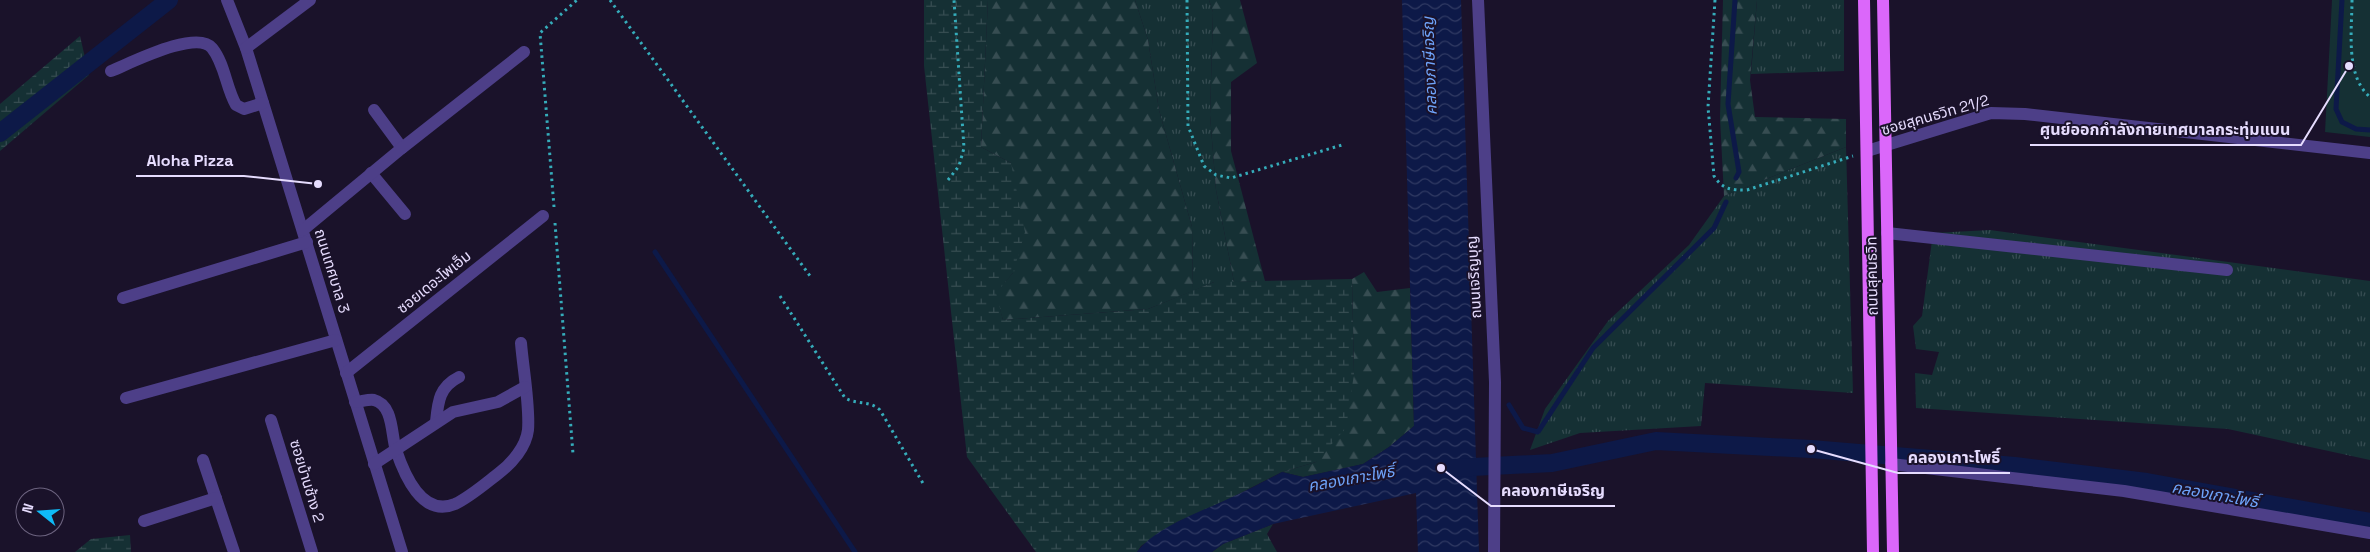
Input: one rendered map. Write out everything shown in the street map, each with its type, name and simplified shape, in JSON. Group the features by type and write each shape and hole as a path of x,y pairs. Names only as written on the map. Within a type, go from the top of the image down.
{"main road":[{"name":"ถนนสุคนธวิท","path":"1864,0 1873,552"},
{"name":"ถนนสุคนธวิท","path":"1883,0 1893,552"}],"street":[{"name":"ถนนเทศบาล 3","path":"227,0 246,48 402,552"},
{"path":"246,48 310,0"},
{"name":"ถนนเจริญบุญ","path":"1478,0 1495,382 1494,552"},
{"path":"111,71 185,42 204,41 212,47 217,56 236,105 244,109 263,103"},
{"path":"123,298 305,236 371,173 524,52"},
{"path":"374,110 402,148"},
{"name":"ซอยสุคนธวิท 21/2","path":"1867,151 1991,113 2025,114 2370,153"},
{"path":"371,173 405,214"},
{"name":"ซอยเดอะโพเอ็ม","path":"346,374 542,216"},
{"path":"1887,233 2227,270"},
{"path":"126,398 336,340"},
{"path":"355,402 374,400 384,406 390,420 396,449 415,490 425,502 436,506 455,504 501,471 522,450 528,431 521,343"},
{"path":"436,422 442,390 449,382 459,377"},
{"path":"374,464 453,412 498,402 525,387"},
{"name":"ซอยบ้านช้าง 2","path":"272,420 312,552"},
{"path":"202,460 234,552"},
{"path":"1891,464 2124,491 2370,533"},
{"path":"144,521 216,498"}],"path":[{"path":"610,0 810,276"},
{"path":"948,180 959,166 964,148 954,0"},
{"path":"1187,0 1188,126 1204,166 1216,175 1231,178 1342,144"},
{"path":"1715,0 1708,107 1714,176 1720,186 1731,190 1747,190 1867,151"},
{"path":"2352,0 2352,42 2355,75 2370,97"},
{"path":"780,296 845,398 851,402 873,404 880,410 924,485"}],"green space":[{"path":"924,0 988,0 981,147 1011,163 1025,232 1013,273 996,293 1003,320 1148,309 1214,282 1352,279 1354,374 1346,428 1316,462 1282,472 1231,498 1177,522 1141,546 1137,552 1036,552 967,457 924,66"},
{"path":"988,0 1135,0 1148,40 1159,110 1192,227 1193,291 1148,309 1003,320 995,293 1013,273 1011,163 981,147"},
{"path":"1135,0 1209,0 1213,12 1210,115 1216,190 1234,282 1214,282 1193,291 1192,227 1159,110 1148,40"},
{"path":"1209,0 1240,0 1257,63 1231,82 1231,151 1265,281 1234,282 1216,190 1210,115 1213,12"},
{"path":"1723,0 1757,0 1750,80 1755,117 1846,119 1846,147 1724,196 1720,118"},
{"path":"1757,0 1844,0 1844,71 1751,74"},
{"path":"2332,0 2370,0 2370,137 2325,132"},
{"path":"80,36 89,75 0,151 0,104"},
{"path":"1846,147 1853,393 1705,383 1701,426 1580,433 1530,450 1545,409 1608,321 1689,245 1724,196"},
{"path":"1990,230 2370,281 2370,460 2228,429 1916,408 1915,373 1932,375 1939,352 1916,349 1913,326 1922,316 1933,233"},
{"path":"1364,272 1377,292 1410,288 1414,426 1389,447 1363,464 1303,477 1282,472 1316,462 1354,374 1352,279"},
{"path":"1273,524 1267,534 1277,552 1212,552 1223,544"},
{"path":"130,535 131,552 75,552 91,539"}],"water":[{"path":"1402,0 1461,0 1479,552 1418,552 1416,493 1273,524 1223,544 1212,552 1137,552 1168,527 1282,472 1303,477 1363,464 1389,447 1414,426"}],"waterway":[{"path":"0,133 169,0"},
{"path":"1735,0 1728,104 1739,172 1736,178"},
{"path":"2342,0 2336,109 2342,122 2356,129 2370,130"},
{"path":"1509,405 1523,428 1538,432 1593,348 1714,228 1726,202"},
{"path":"655,252 855,552"},
{"name":"คลองเกาะโพธิ์","path":"1453,468 1552,463 1656,441 1811,449 2015,466 2147,482 2370,522"}],"place":[{"name":"ศูนย์ออกกำลังกายเทศบาลกระทุ่มแบน","path":"2349,66"},
{"name":"Aloha Pizza","path":"318,184"},
{"name":"คลองเกาะโพธิ์","path":"1811,449"},
{"name":"คลองภาษีเจริญ","path":"1441,468"}]}
